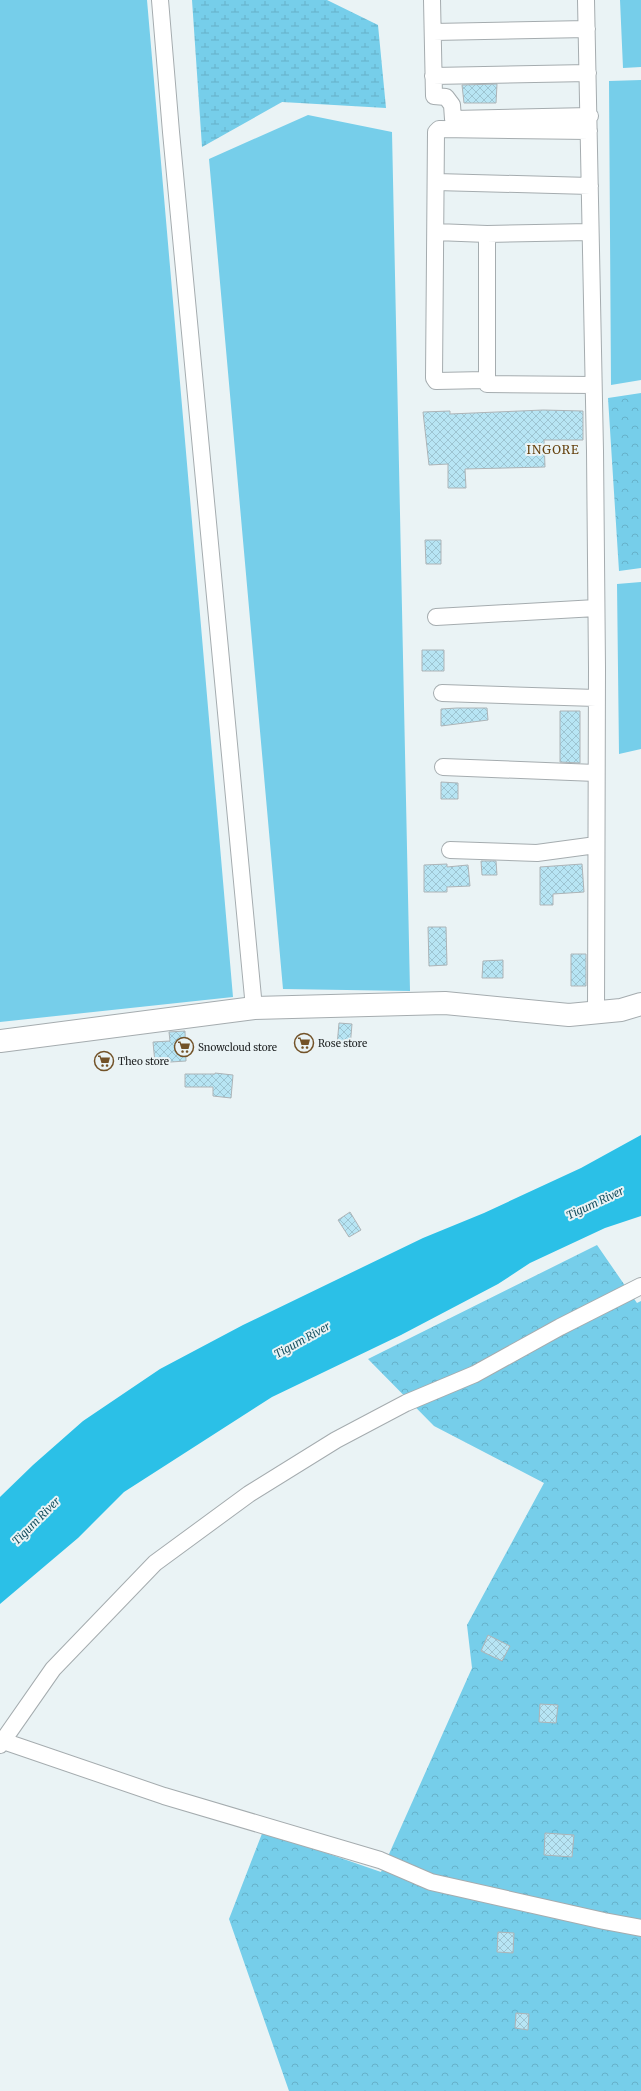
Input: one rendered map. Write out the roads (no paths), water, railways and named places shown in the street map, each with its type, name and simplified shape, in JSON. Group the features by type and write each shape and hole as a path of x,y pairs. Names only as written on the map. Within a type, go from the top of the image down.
{"street":[{"path":"160,0 171,132 254,1008"},
{"path":"432,0 434,32 434,96 446,97 452,105 453,119 590,124"},
{"path":"586,0 590,124 590,232 596,608 596,1014"},
{"path":"434,32 587,29"},
{"path":"433,76 588,73"},
{"path":"486,380 434,380 436,232 435,135 439,130 590,124"},
{"path":"436,182 590,186"},
{"path":"436,232 487,234 590,232"},
{"path":"487,234 487,384 593,385"},
{"path":"436,617 596,608"},
{"path":"442,693 596,698"},
{"path":"443,767 596,773"},
{"path":"450,850 537,853 596,845"},
{"path":"0,1041 254,1008 445,1003 568,1015 596,1014 620,1010 641,1004"},
{"path":"641,1286 560,1327 475,1374 406,1403 336,1440 249,1494 154,1563 53,1669 1,1743 164,1796 380,1860 430,1882 641,1928"}],"water":[{"name":"Tigum River","path":"641,1135 641,1216 605,1228 530,1263 498,1284 401,1335 272,1397 124,1492 78,1538 0,1604 0,1497 33,1465 83,1421 160,1369 243,1325 423,1238 484,1213 581,1168"}],"place":[{"name":"Rose store","path":"304,1043"},
{"name":"Snowcloud store","path":"184,1047"},
{"name":"Theo store","path":"104,1061"}],"district":[{"name":"INGORE","path":"553,449"}]}
